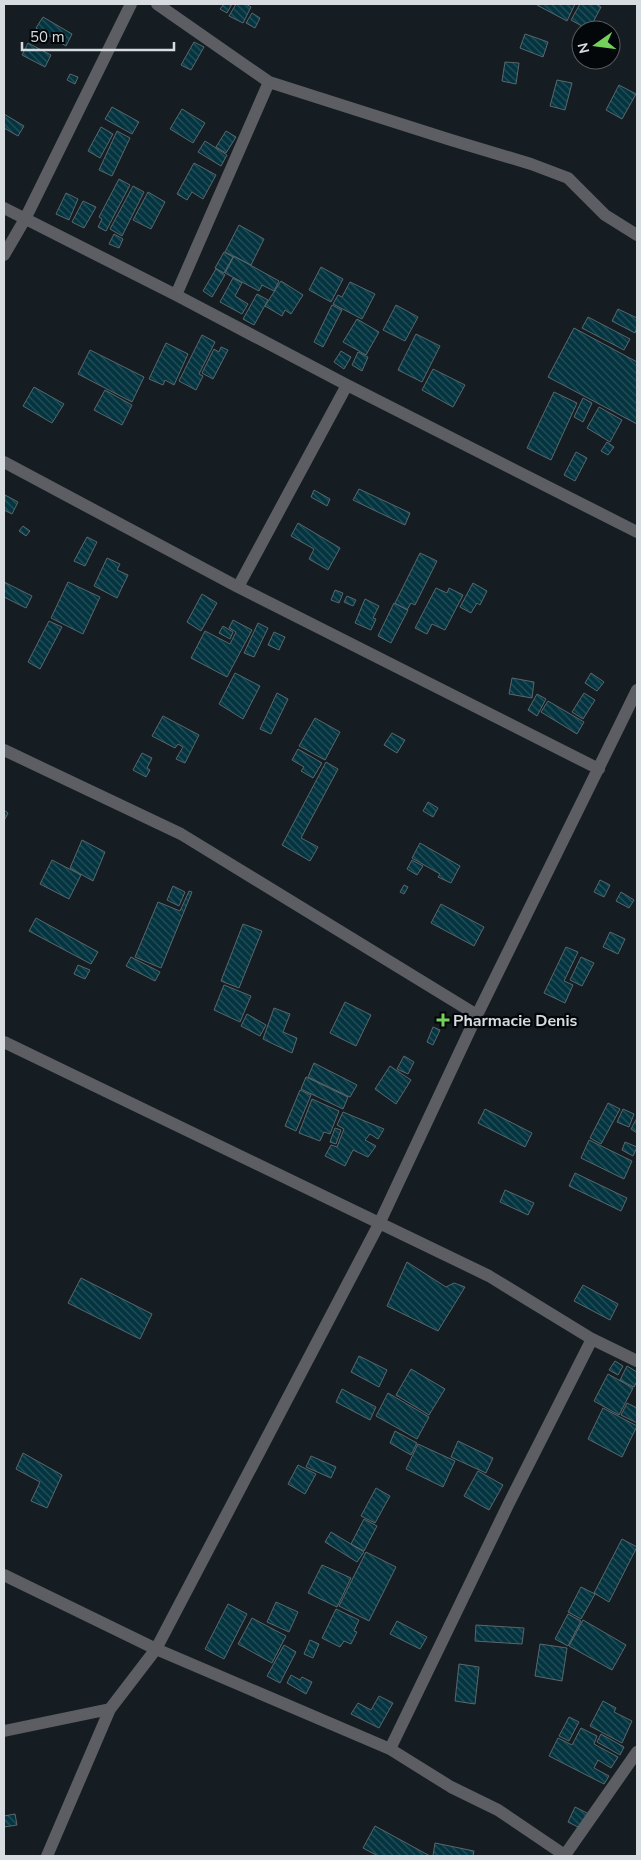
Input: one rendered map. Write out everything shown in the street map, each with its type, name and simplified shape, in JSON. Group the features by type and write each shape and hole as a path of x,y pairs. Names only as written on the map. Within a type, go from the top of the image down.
{"street":[{"path":"4,255 25,219 131,4"},
{"path":"157,4 269,82 531,164 568,178 604,215 637,235"},
{"path":"176,295 269,82"},
{"path":"4,208 637,532"},
{"path":"238,587 347,385"},
{"path":"4,462 238,587 599,769"},
{"path":"47,1856 110,1709 156,1649 379,1224 477,1015 637,690"},
{"path":"4,750 181,834 477,1015"},
{"path":"4,1042 489,1276 592,1338 637,1361"},
{"path":"390,1749 508,1504 592,1338"},
{"path":"4,1574 156,1649 390,1749 451,1787 498,1810 565,1856 637,1752"},
{"path":"4,1730 110,1709"}],"building":[{"path":"224,4 232,4 227,13 220,9"},
{"path":"236,4 246,4 251,7 243,23 229,16"},
{"path":"538,4 575,4 567,21"},
{"path":"580,4 596,4 601,7 594,20 571,20"},
{"path":"252,13 260,18 255,28 246,23"},
{"path":"43,17 72,34 66,46 36,28"},
{"path":"525,34 548,42 543,57 520,48"},
{"path":"194,42 204,47 191,70 181,65"},
{"path":"28,43 51,55 45,67 22,55"},
{"path":"505,62 519,63 516,84 502,81"},
{"path":"70,74 78,77 75,84 67,80"},
{"path":"557,80 572,83 565,110 550,106"},
{"path":"619,85 636,94 622,119 606,110"},
{"path":"112,107 139,122 132,134 105,119"},
{"path":"182,109 205,123 193,143 170,129"},
{"path":"4,114 24,126 18,136 4,128"},
{"path":"101,127 113,134 100,158 88,151"},
{"path":"117,131 130,138 112,176 99,170"},
{"path":"226,131 236,137 226,153 216,147"},
{"path":"205,141 227,155 221,166 198,152"},
{"path":"194,163 216,175 203,199 192,192 187,200 177,194"},
{"path":"119,179 130,185 106,231 98,227 102,219 99,217"},
{"path":"133,186 144,192 122,236 110,229"},
{"path":"148,192 165,202 151,229 133,220"},
{"path":"66,193 78,199 69,220 56,214"},
{"path":"83,201 96,207 84,228 72,222"},
{"path":"239,225 264,239 251,265 225,252"},
{"path":"114,234 123,239 119,248 109,244"},
{"path":"224,252 233,257 224,273 215,268"},
{"path":"234,256 279,281 274,291 262,285 259,291 225,273"},
{"path":"321,267 343,279 331,302 309,290"},
{"path":"216,269 225,275 212,297 203,291"},
{"path":"233,278 242,283 235,296 248,304 242,314 220,302"},
{"path":"281,281 303,295 291,314 285,310 282,316 265,306"},
{"path":"350,282 375,294 362,319 333,304 338,295 342,297"},
{"path":"257,294 268,300 254,325 243,319"},
{"path":"332,305 342,310 323,347 314,342"},
{"path":"396,305 418,317 405,341 383,330"},
{"path":"618,309 637,318 635,333 612,321"},
{"path":"588,317 630,339 624,350 582,328"},
{"path":"357,319 379,332 366,355 343,342"},
{"path":"574,328 637,362 637,424 548,377"},
{"path":"416,334 440,346 422,382 398,370"},
{"path":"202,335 215,342 199,374 203,376 196,390 179,381"},
{"path":"166,343 188,354 174,385 165,380 163,385 149,379"},
{"path":"221,347 228,350 213,379 202,373 214,349 219,352"},
{"path":"90,350 144,377 132,402 78,374"},
{"path":"341,351 351,357 344,369 334,362"},
{"path":"358,352 368,357 362,371 352,365"},
{"path":"433,369 465,385 453,407 422,390"},
{"path":"34,387 64,404 52,423 23,406"},
{"path":"105,390 132,405 122,425 94,410"},
{"path":"554,392 577,403 551,460 527,448"},
{"path":"583,398 592,403 583,422 574,417"},
{"path":"599,407 622,420 610,442 587,428"},
{"path":"607,442 614,447 608,455 601,451"},
{"path":"576,452 587,458 575,481 564,475"},
{"path":"359,489 410,513 405,525 353,500"},
{"path":"314,490 330,499 327,506 311,497"},
{"path":"5,495 18,502 12,514 4,510"},
{"path":"298,523 340,548 328,570 309,559 314,549 291,536"},
{"path":"23,526 30,531 26,536 19,531"},
{"path":"87,537 97,542 85,566 74,561"},
{"path":"420,553 437,561 415,605 411,603 407,610 395,603"},
{"path":"107,558 120,564 117,570 128,575 117,598 94,586"},
{"path":"4,582 32,596 26,608 4,597"},
{"path":"68,582 100,597 83,634 51,618"},
{"path":"473,583 487,591 480,605 477,603 471,613 460,607"},
{"path":"436,588 447,593 449,588 463,595 445,630 432,624 427,634 415,628"},
{"path":"335,590 343,593 339,603 331,600"},
{"path":"202,594 217,603 201,631 187,622"},
{"path":"347,596 356,600 353,606 344,602"},
{"path":"365,599 379,606 373,618 376,619 371,630 355,623"},
{"path":"394,603 408,610 391,643 378,636"},
{"path":"233,620 252,630 227,677 191,658 205,631 230,644 236,632 229,628"},
{"path":"49,621 62,627 40,669 28,662"},
{"path":"258,623 268,628 254,657 244,653"},
{"path":"223,626 233,632 230,639 219,633"},
{"path":"274,632 285,637 279,650 268,645"},
{"path":"235,673 260,686 243,719 219,704"},
{"path":"591,673 604,682 597,691 585,683"},
{"path":"512,678 534,682 532,698 509,694"},
{"path":"277,693 288,699 271,734 260,729"},
{"path":"584,693 595,700 583,719 572,712"},
{"path":"537,694 546,699 537,716 528,710"},
{"path":"548,701 584,722 577,734 541,712"},
{"path":"163,716 199,735 185,763 176,759 183,747 178,744 175,748 152,736"},
{"path":"315,718 340,732 325,760 299,746"},
{"path":"392,733 405,740 397,753 384,745"},
{"path":"298,749 322,763 313,778 301,771 304,767 292,760"},
{"path":"142,753 152,758 147,768 150,770 146,777 133,770"},
{"path":"326,762 338,769 301,838 318,847 310,861 282,845"},
{"path":"428,802 438,808 433,817 423,811"},
{"path":"4,810 8,813 4,821"},
{"path":"82,840 105,852 93,881 70,868"},
{"path":"420,843 460,866 451,883 438,877 440,874 412,858"},
{"path":"52,860 81,875 69,899 40,884"},
{"path":"412,860 423,866 417,875 407,869"},
{"path":"600,880 610,885 604,897 594,892"},
{"path":"404,885 408,887 404,894 400,892"},
{"path":"173,886 185,892 179,906 167,900"},
{"path":"189,891 192,892 161,968 135,957 158,902 180,911"},
{"path":"621,892 634,900 629,908 616,901"},
{"path":"441,904 484,927 474,946 431,923"},
{"path":"36,918 98,952 91,964 29,931"},
{"path":"243,924 262,931 239,988 221,981"},
{"path":"610,932 625,939 618,954 603,947"},
{"path":"566,947 578,952 564,981 573,985 565,1003 544,993"},
{"path":"131,957 160,972 155,981 126,966"},
{"path":"581,957 594,963 582,986 570,980"},
{"path":"78,965 90,970 85,979 74,974"},
{"path":"224,985 251,996 240,1022 214,1010"},
{"path":"345,1002 371,1015 356,1046 330,1033"},
{"path":"274,1008 290,1014 283,1032 297,1038 292,1053 263,1039"},
{"path":"247,1014 266,1025 260,1036 241,1026"},
{"path":"433,1027 440,1030 433,1045 427,1042"},
{"path":"404,1056 414,1062 408,1074 397,1069"},
{"path":"314,1063 357,1085 350,1097 308,1077"},
{"path":"390,1066 411,1080 396,1104 375,1089"},
{"path":"306,1077 348,1097 343,1109 301,1089"},
{"path":"300,1090 311,1095 296,1131 285,1126"},
{"path":"312,1099 339,1111 330,1134 324,1132 320,1141 299,1133"},
{"path":"608,1103 620,1109 601,1144 590,1138"},
{"path":"485,1109 532,1133 525,1147 478,1123"},
{"path":"623,1109 634,1114 629,1127 617,1122"},
{"path":"343,1112 384,1129 378,1139 370,1134 365,1140 376,1146 368,1157 353,1150 345,1166 325,1156 331,1145 337,1147 344,1129 337,1125"},
{"path":"637,1118 637,1133 631,1129"},
{"path":"335,1128 341,1130 336,1144 330,1142"},
{"path":"589,1140 632,1161 624,1179 581,1158"},
{"path":"625,1142 637,1147 633,1156 622,1150"},
{"path":"575,1173 627,1198 621,1211 569,1186"},
{"path":"505,1190 534,1203 528,1215 500,1202"},
{"path":"407,1262 446,1287 454,1283 465,1287 438,1331 387,1306"},
{"path":"81,1278 152,1314 140,1339 68,1303"},
{"path":"583,1285 618,1304 610,1320 574,1301"},
{"path":"359,1356 387,1370 379,1387 351,1372"},
{"path":"615,1361 623,1366 618,1375 609,1370"},
{"path":"627,1366 637,1372 637,1381 634,1387 620,1380"},
{"path":"411,1369 445,1389 429,1415 396,1395"},
{"path":"608,1374 633,1388 619,1415 594,1401"},
{"path":"342,1389 376,1407 370,1420 336,1402"},
{"path":"388,1393 429,1417 417,1439 376,1416"},
{"path":"627,1403 637,1408 637,1423 621,1415"},
{"path":"603,1408 637,1426 622,1457 588,1439"},
{"path":"395,1431 417,1443 411,1455 390,1443"},
{"path":"458,1441 493,1458 486,1473 451,1457"},
{"path":"418,1444 455,1461 443,1487 406,1469"},
{"path":"23,1453 62,1475 47,1508 31,1501 40,1482 16,1469"},
{"path":"311,1456 336,1467 331,1478 306,1467"},
{"path":"298,1465 316,1474 305,1494 288,1484"},
{"path":"478,1471 503,1485 489,1510 464,1496"},
{"path":"376,1488 390,1496 375,1523 361,1516"},
{"path":"364,1519 377,1526 364,1551 351,1544"},
{"path":"331,1532 364,1552 357,1562 325,1542"},
{"path":"622,1539 637,1547 609,1602 594,1593"},
{"path":"366,1552 396,1567 369,1621 339,1606"},
{"path":"322,1565 351,1578 337,1607 308,1593"},
{"path":"581,1587 595,1594 581,1619 568,1612"},
{"path":"276,1602 298,1612 289,1632 267,1622"},
{"path":"228,1604 247,1614 224,1659 205,1649"},
{"path":"336,1609 359,1620 354,1631 357,1632 351,1644 344,1641 340,1647 322,1638"},
{"path":"568,1614 581,1621 568,1646 555,1639"},
{"path":"252,1618 286,1636 272,1663 238,1644"},
{"path":"583,1620 626,1645 612,1670 569,1646"},
{"path":"397,1621 427,1637 420,1649 390,1634"},
{"path":"476,1625 524,1628 522,1644 475,1641"},
{"path":"310,1640 319,1644 313,1658 304,1654"},
{"path":"540,1644 567,1648 562,1681 535,1676"},
{"path":"284,1645 296,1652 280,1683 267,1676"},
{"path":"459,1664 479,1667 475,1704 455,1701"},
{"path":"291,1675 300,1680 302,1677 312,1682 306,1694 287,1683"},
{"path":"379,1696 393,1703 379,1728 351,1714 358,1703 371,1710"},
{"path":"603,1701 616,1708 614,1712 632,1721 622,1743 590,1726"},
{"path":"569,1717 579,1722 569,1741 559,1736"},
{"path":"581,1728 597,1736 594,1744 618,1757 611,1768 598,1760 594,1768 609,1776 604,1784 549,1756 558,1738 572,1745"},
{"path":"601,1734 624,1747 620,1755 597,1742"},
{"path":"575,1807 589,1814 582,1829 568,1822"},
{"path":"15,1814 17,1825 4,1827 4,1816"},
{"path":"375,1826 430,1856 378,1856 363,1848"},
{"path":"435,1843 474,1851 473,1856 433,1856"}],"place":[{"name":"Pharmacie Denis","path":"443,1020"}]}
